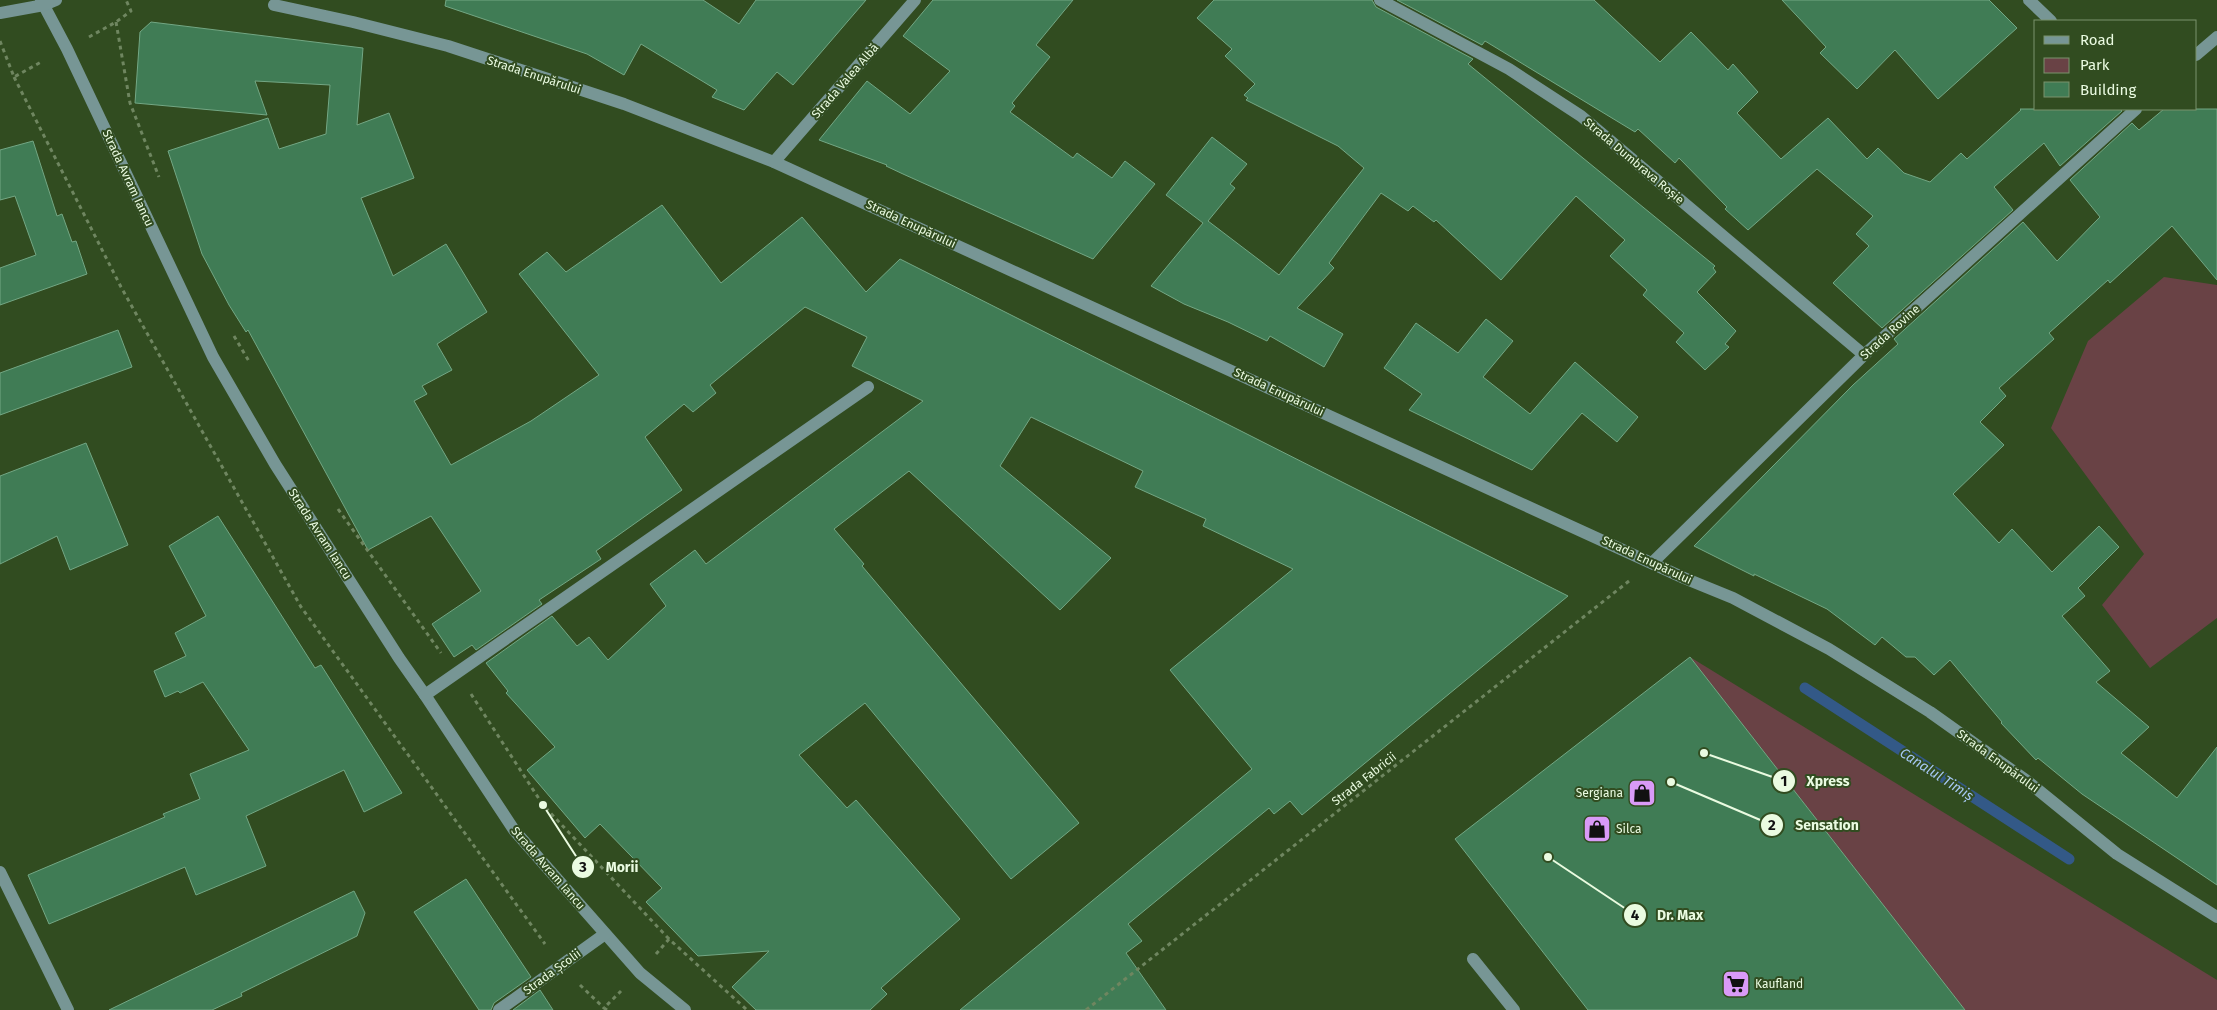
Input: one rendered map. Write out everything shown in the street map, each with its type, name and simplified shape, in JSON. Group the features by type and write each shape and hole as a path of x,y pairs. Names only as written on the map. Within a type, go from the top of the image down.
{"street":[{"path":"0,13 56,0"},
{"name":"Strada Valea Albă","path":"774,162 915,0"},
{"name":"Strada Dumbrava Roșie","path":"1380,0 1509,69 1581,116 1864,355"},
{"path":"2028,0 2050,20"},
{"name":"Strada Avram Iancu","path":"42,2 67,49 213,357 275,464 394,650 514,830 604,934 640,972 685,1010"},
{"name":"Strada Enupărului","path":"274,5 354,22 448,46 624,104 774,162 1733,598 1829,649 1930,712 2026,781 2117,854 2217,918"},
{"path":"2197,54 2217,36"},
{"name":"Strada Rovine","path":"1652,562 1864,355 2135,110"},
{"path":"425,695 868,387"},
{"path":"0,872 68,1010"},
{"name":"Strada Școlii","path":"499,1010 561,967 604,934"},
{"path":"1473,959 1514,1010"}],"path":[{"path":"126,0 131,11 116,22 130,103 162,184"},
{"path":"14,77 121,287 301,607 561,967 604,1008"},
{"path":"233,334 252,368"},
{"path":"337,508 481,708 543,805 670,939"},
{"name":"Strada Fabricii","path":"1086,1010 1652,562"}],"green space":[{"path":"2164,277 2217,285 2217,618 2150,668 2102,605 2144,554 2051,428 2088,341"},
{"path":"1690,657 2217,980 2217,1010 1965,1010"}],"building":[{"path":"446,0 703,0 739,24 756,0 866,0 793,85 777,72 744,110 712,97 717,90 641,44 624,75 587,54 445,6"},
{"path":"933,0 1073,0 1036,45 1050,57 1012,103 1015,106 1010,112 1073,158 1077,153 1112,178 1125,161 1155,184 1093,259 903,174 887,165 819,140 867,81 910,114 950,71 903,36"},
{"path":"1214,0 1372,0 1376,7 1473,59 1468,64 1715,266 1713,268 1716,272 1697,292 1736,331 1725,344 1729,347 1705,370 1676,342 1684,333 1643,295 1647,290 1610,256 1625,240 1576,196 1501,280 1436,220 1434,222 1413,206 1408,211 1381,193 1329,263 1334,268 1297,308 1343,334 1324,367 1270,336 1267,341 1184,304 1151,286 1203,223 1166,195 1212,137 1247,164 1230,184 1235,188 1208,221 1279,275 1364,168 1338,146 1246,100 1248,98 1244,95 1255,84 1225,56 1232,49 1197,18"},
{"path":"1397,0 1594,0 1660,62 1691,32 1728,70 1733,64 1758,92 1737,113 1781,159 1828,118 1867,159 1878,148 1904,173 1930,182 1961,153 1967,159 2020,109 2122,111 2060,166 2044,143 1994,187 2013,210 1882,328 1833,283 1869,246 1856,234 1873,216 1817,169 1748,230 1725,209 1727,207 1679,158 1675,163 1638,129 1635,132 1485,41 1482,45"},
{"path":"1782,0 1989,0 2017,28 1938,99 1895,50 1857,89 1820,53 1826,47"},
{"path":"151,22 363,48 357,125 389,113 414,178 361,198 393,276 446,244 487,312 437,344 452,370 422,386 427,394 414,401 451,465 531,421 599,375 519,274 547,252 566,272 662,205 721,283 802,217 866,292 900,259 1568,596 1302,815 1290,801 1274,814 1269,808 1128,924 1142,941 1126,953 1166,1010 960,1010 1252,769 1170,670 1293,569 1203,526 1206,519 1135,487 1143,471 1031,417 1000,466 1111,558 1060,610 909,471 834,529 864,564 862,566 1079,823 1011,879 865,703 799,755 847,808 856,800 960,919 881,988 887,994 870,1010 756,1010 732,987 769,951 698,956 646,902 662,888 600,824 585,838 527,770 555,747 506,693 508,691 486,663 552,616 577,646 589,637 608,660 666,606 650,584 695,550 706,564 923,401 852,366 867,337 805,307 710,385 716,393 693,412 684,404 645,437 682,490 596,551 601,559 539,600 542,604 476,650 472,645 454,657 432,624 481,591 431,516 368,550 248,330 246,332 229,305 202,254 168,151 268,118 279,149 326,134 330,85 255,81 267,115 135,103 140,32"},
{"path":"2217,109 2217,280 2172,226 2110,283 2108,280 2049,333 2054,339 1999,388 2006,396 1980,422 2004,445 1953,494 1999,543 2012,529 2052,572 2099,526 2119,547 2078,588 2085,596 2062,616 2110,671 2096,682 2149,727 2121,753 2177,798 2217,747 2217,885 2082,794 2038,758 2036,760 2001,723 1950,660 1934,675 1915,657 1906,657 1882,637 1875,645 1827,609 1694,546 1853,385 1898,344 1894,339 2023,222 2057,261 2100,217 2070,180 2132,123 2139,130 2163,110"},
{"path":"33,141 57,216 62,214 72,242 76,241 87,274 0,305 0,268 36,255 15,196 0,200 0,150"},
{"path":"1486,319 1513,341 1483,377 1530,414 1575,362 1638,417 1617,442 1582,413 1532,470 1409,410 1422,394 1384,368 1416,323 1458,353"},
{"path":"118,330 132,367 0,415 0,373"},
{"path":"86,443 128,545 70,570 57,536 0,564 0,476"},
{"path":"218,516 315,668 321,665 402,793 364,812 344,770 246,816 266,866 196,895 185,867 49,924 28,875 165,817 163,814 200,799 190,774 249,750 203,682 180,693 178,691 165,697 154,671 186,656 175,633 206,616 169,546"},
{"path":"1690,657 1965,1010 1588,1010 1455,839"},
{"path":"466,879 531,977 494,1003 491,1010 479,1010 414,912"},
{"path":"354,891 365,913 357,936 241,993 242,996 212,1010 109,1010"},
{"path":"540,990 553,1010 513,1010"}],"waterway":[{"name":"Canalul Timiș","path":"1805,688 2069,859"}],"place":[{"name":"Xpress","path":"1704,753"},
{"name":"Sensation","path":"1671,782"},
{"name":"Sergiana","path":"1642,793"},
{"name":"Morii","path":"543,805"},
{"name":"Silca","path":"1597,829"},
{"name":"Dr. Max","path":"1548,857"},
{"name":"Kaufland","path":"1736,984"}]}
